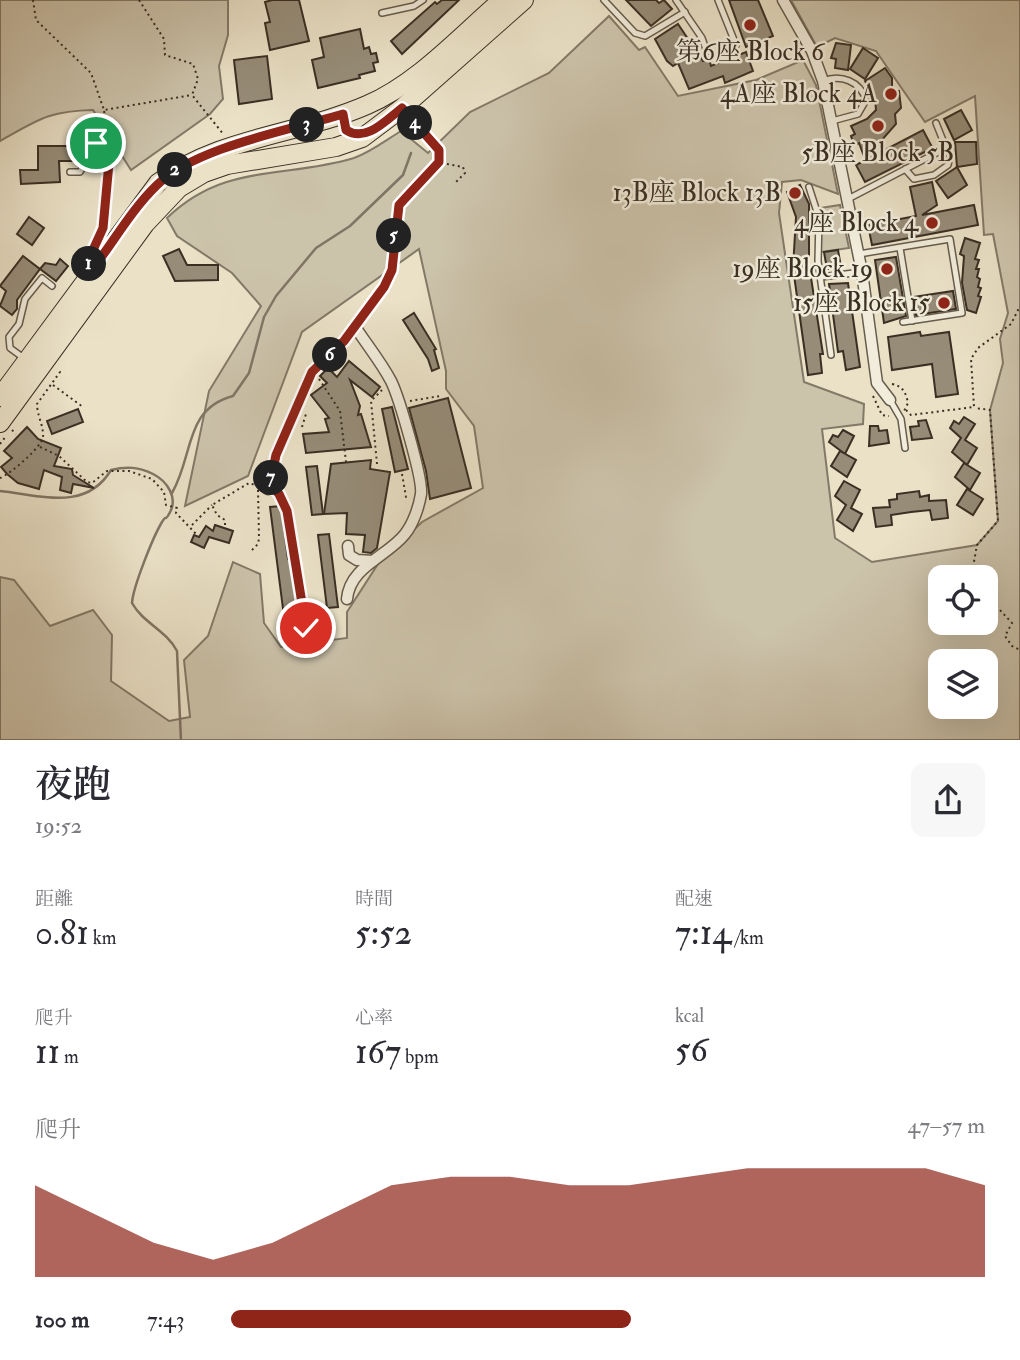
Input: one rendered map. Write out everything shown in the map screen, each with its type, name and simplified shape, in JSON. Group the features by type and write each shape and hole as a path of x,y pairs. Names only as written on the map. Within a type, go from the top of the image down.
{"main road":[{"path":"0,397 158,183 178,169 219,150 343,114 391,94 502,0"},
{"path":"5,426 154,213 179,188 204,173 227,165 336,147 370,133 524,0"},
{"path":"343,114 346,130 351,133 370,133"}],"street":[{"path":"783,0 812,51 823,81 859,254 877,383 890,400"},
{"path":"265,486 312,372 356,327 384,287 392,270 399,205 439,162 439,150 402,108"},
{"path":"347,599 348,589 365,565 405,534 414,518 421,492 391,380 356,327"},
{"path":"348,546 349,555 357,560 373,561"}],"lane":[{"path":"382,13 414,6 423,0"},
{"path":"604,0 635,33 645,36 685,12"},
{"path":"676,0 702,38 707,52"},
{"path":"718,0 736,45"},
{"path":"823,81 837,77 848,80 857,86 866,100 858,114 832,121"},
{"path":"905,169 914,179 934,175 948,165 950,156 936,123"},
{"path":"70,172 80,172 98,142 108,144 109,165 103,228 90,254 91,271"},
{"path":"848,199 946,148"},
{"path":"809,187 819,218 817,250 831,355"},
{"path":"859,254 950,239 962,313 903,322"},
{"path":"900,248 912,321"},
{"path":"821,278 862,272"},
{"path":"28,361 10,348 9,337 19,324 25,299 42,278 52,286"},
{"path":"890,400 901,419 905,448"}],"path":[{"path":"33,0 36,20 91,73 113,147"},
{"path":"139,0 164,39 165,55 193,64 198,79 192,95"},
{"path":"104,110 192,95"},
{"path":"192,95 227,139"},
{"path":"439,162 463,167 465,173 455,183"},
{"path":"974,407 971,359 978,348 1011,324 1020,306"},
{"path":"0,478 7,476 40,447 43,436 37,404 60,372"},
{"path":"312,372 340,411 346,462"},
{"path":"51,384 83,407"},
{"path":"377,464 371,401 383,389"},
{"path":"399,404 440,396"},
{"path":"34,399 41,398"},
{"path":"905,410 911,415 974,407 990,410 998,521 977,545 973,565"},
{"path":"5,426 16,434"},
{"path":"40,447 60,456 87,482 92,482 107,471 129,471 152,479 164,492 166,505 177,508 176,513 197,535"},
{"path":"402,474 406,497"},
{"path":"191,526 212,505 249,484 265,486 279,494 287,511 306,628"},
{"path":"252,550 258,544 265,486"},
{"path":"212,505 218,515 226,520 225,525"},
{"path":"998,607 1012,622 1005,636 1012,646 1020,650"}],"shaded area":[{"path":"0,0 228,0 228,35 219,66 223,99 210,114 131,170 93,110 65,112 44,118 0,141"},
{"path":"791,0 1020,0 1020,740 0,740 0,577 14,580 50,626 93,610 112,635 111,681 169,721 190,717 184,660 208,636 233,562 260,574 264,623 281,647 347,638 347,612 378,564 422,522 483,488 474,426 446,389 446,371 419,249 302,332 248,476 185,506 209,391 261,306 232,273 177,236 167,218 189,200 211,188 256,175 354,158 401,131 428,153 470,112 549,73 609,16 639,50 645,47 678,96 756,80 803,60 816,85 838,194 801,180 782,182 779,213 804,382 864,404 863,424 822,429 835,538 872,562 977,545 998,521 990,410 1003,363 1000,339 1008,313 993,234 984,235 975,96 925,122 876,51 835,38 817,47"},
{"path":"840,205 849,248 821,252 820,208"}],"building":[{"path":"299,0 309,41 270,50 265,23 270,22 265,2"},
{"path":"442,0 459,0 402,54 391,41 435,2 437,4"},
{"path":"626,0 656,0 659,3 664,0 672,9 651,26"},
{"name":"第6座 Block 6","path":"729,0 758,0 773,36 746,47"},
{"path":"678,24 703,61 709,59 711,66 746,52 753,71 725,83 723,76 689,89 678,63 673,66 667,61 655,39"},
{"path":"360,29 364,49 369,47 371,54 376,53 378,62 373,63 375,71 359,75 360,78 318,88 312,60 324,57 320,38"},
{"path":"836,43 851,45 848,70 835,68 836,59 831,58"},
{"path":"863,48 878,58 865,79 850,69"},
{"path":"267,56 272,99 239,104 234,60"},
{"path":"885,68 892,78 892,92 899,91 901,108 895,114 896,124 865,159 859,143 854,145 851,136 855,134 851,126 867,119 876,110 875,98 865,81"},
{"path":"961,110 972,130 954,140 944,119"},
{"path":"923,130 932,147 929,150 865,182 856,165"},
{"path":"955,142 976,142 977,164 957,167"},
{"path":"38,146 81,146 81,161 59,161 60,182 21,184 20,170 38,170"},
{"path":"957,167 967,185 948,198 936,181"},
{"path":"932,182 937,205 922,215 974,205 978,225 872,245 868,225 916,216 910,187"},
{"path":"800,185 809,204 809,265 823,354 820,354 822,373 808,375 793,268 796,217 787,192"},
{"path":"29,217 44,228 32,245 17,234"},
{"path":"965,238 980,243 975,259 979,260 976,269 979,269 978,287 981,288 978,296 981,297 976,313 967,310 962,283 964,256 960,254"},
{"path":"179,249 187,265 218,265 218,280 175,281 163,256"},
{"path":"838,250 841,267 827,269 824,252"},
{"path":"23,256 40,269 17,300 17,309 12,315 0,306 6,291 0,286"},
{"path":"896,257 906,316 884,323 875,260"},
{"path":"60,259 68,266 56,281 40,269 45,263 56,265"},
{"path":"848,283 860,367 846,370 843,351 838,352 829,284"},
{"path":"953,291 956,309 916,315 913,297"},
{"path":"414,313 436,349 434,350 439,368 432,371 428,359 403,320"},
{"path":"920,332 921,336 949,332 958,394 936,397 932,364 892,370 888,337"},
{"path":"349,361 380,387 372,397 350,380 360,406 358,415 361,414 371,447 306,453 303,434 329,432 325,419 329,418 311,395 327,383 320,376 328,368 337,377"},
{"path":"448,398 471,488 430,499 426,471 409,408"},
{"path":"392,407 408,469 395,472 382,409"},
{"path":"78,409 83,422 52,434 47,421"},
{"path":"964,417 975,424 965,440 977,448 967,465 952,452 961,438 950,428 954,421 959,424"},
{"path":"926,420 932,438 912,440 910,427 919,426 918,421"},
{"path":"870,426 878,426 879,431 887,430 889,443 869,446"},
{"path":"27,427 38,439 61,448 54,466 72,469 73,475 94,488 73,484 71,493 60,490 62,477 44,470 39,489 18,483 7,474 1,467 12,458 4,451"},
{"path":"843,430 854,436 845,454 829,442 833,435 838,437"},
{"path":"840,451 856,460 847,477 831,466"},
{"path":"371,460 370,469 390,472 377,548 371,553 363,552 365,535 346,534 347,513 324,514 331,464"},
{"path":"964,463 980,473 970,490 955,477"},
{"path":"317,466 323,514 312,515 306,467"},
{"path":"844,481 860,490 851,508 862,514 853,531 837,520 846,505 835,496"},
{"path":"967,489 983,499 973,515 957,505"},
{"path":"919,491 920,497 929,495 929,501 946,500 948,518 932,520 930,510 911,512 891,515 892,525 876,527 873,508 890,507 889,500 897,499 897,494"},
{"path":"281,506 288,559 293,558 304,638 287,640 270,507"},
{"path":"215,525 233,531 229,543 209,537 204,548 191,542 194,535 199,537 206,526 213,531"},
{"path":"329,534 338,607 327,608 318,535"}],"waterway":[{"path":"172,493 198,422 217,402 233,396 249,373 264,317 276,296 316,248 350,226 403,175 411,153"},
{"path":"0,491 46,497 75,496 89,492 101,483 111,470 128,468 153,474 167,486 172,496 172,508 167,518 164,518 149,550 132,603 142,616 167,637 177,651 181,740"}],"place":[{"name":"第6座 Block 6","path":"750,25"},
{"name":"4A座 Block 4A","path":"891,94"},
{"name":"5B座 Block 5B","path":"878,126"},
{"name":"13B座 Block 13B","path":"795,193"},
{"name":"4座 Block 4","path":"932,223"},
{"name":"19座 Block 19","path":"887,269"},
{"name":"15座 Block 15","path":"944,303"}],"route":[{"path":"96,143 101,140 106,142 110,152 103,228 90,251 88,261 91,271 158,183 178,169 219,150 343,114 342,121 346,130 351,133 370,133 402,108 441,154 439,162 396,211 392,270 384,287 356,327 312,372 276,455 270,484 279,494 287,511 306,628"}]}
